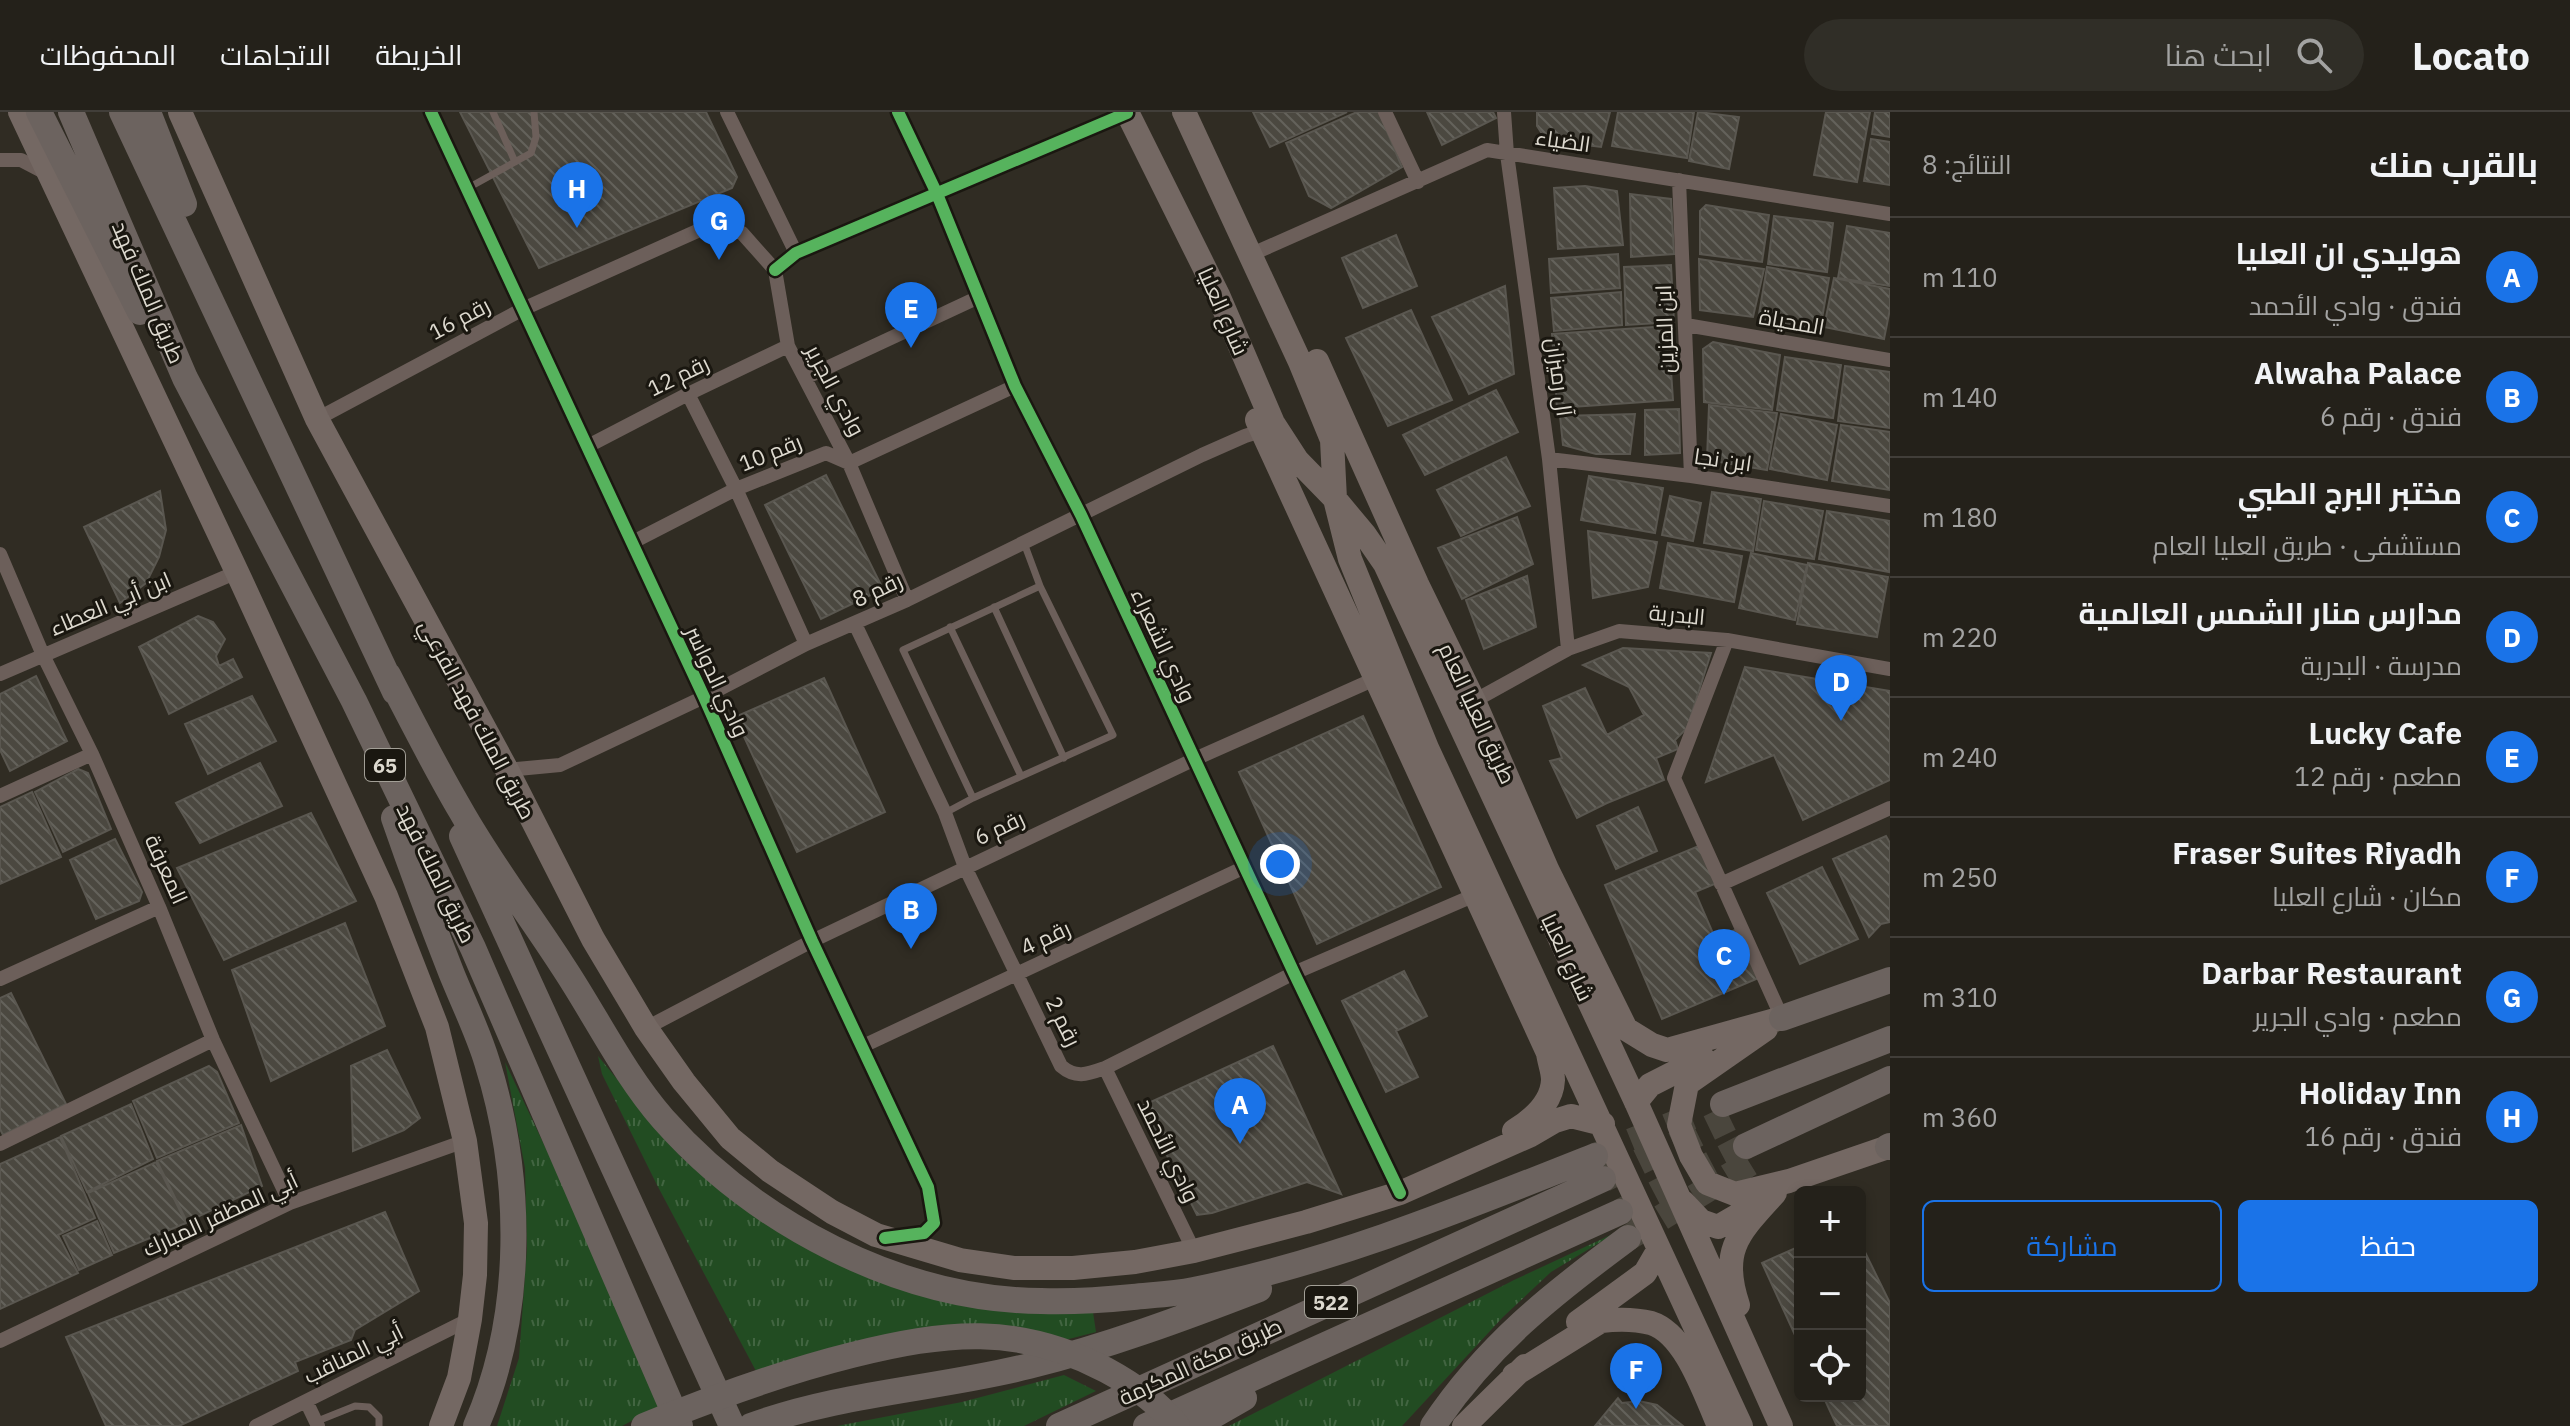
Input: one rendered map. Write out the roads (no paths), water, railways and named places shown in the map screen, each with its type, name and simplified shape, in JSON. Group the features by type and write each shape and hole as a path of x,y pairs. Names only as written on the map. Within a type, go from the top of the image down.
{"highway":[{"path":"39,112 151,334 185,378"},
{"name":"طريق الملك فهد","path":"71,112 185,378 354,701 473,948 680,1426"},
{"name":"طريق الملك فهد","path":"122,112 388,675 732,1426"},
{"path":"148,112 192,226 205,285"},
{"path":"388,675 462,813 583,996 623,1065 663,1119 693,1149 743,1193 799,1232 890,1273 936,1287 1039,1302 1190,1291 1264,1274 1422,1224"},
{"path":"354,701 422,896 487,1060 503,1124 512,1212 509,1304 499,1354 476,1426"},
{"path":"1782,1018 1890,980"},
{"path":"1727,1111 1890,1040"},
{"path":"1749,1154 1890,1082"},
{"name":"طريق مكة المكرمة","path":"1059,1426 1599,1168 1422,1224"},
{"name":"طريق مكة المكرمة","path":"1146,1426 1620,1212"},
{"path":"751,1426 848,1400 1028,1366 1167,1325 1422,1224"},
{"path":"1433,1426 1496,1345 1560,1288 1628,1238"},
{"path":"1195,1426 1392,1313"},
{"path":"644,1426 762,1380 805,1367 897,1344 945,1336 981,1335 1011,1338 1077,1354 1130,1384 1168,1414 1177,1426"}],"main road":[{"path":"20,112 386,896 437,1027 465,1141 476,1223 470,1319 459,1378 441,1426"},
{"name":"شارع العليا","path":"1127,112 1218,295 1273,423 1297,460 1335,499 1385,564 1636,1102 1781,1426"},
{"name":"شارع العليا","path":"1184,112 1300,362 1332,440 1335,499 1350,559 1427,748 1741,1426"},
{"name":"طريق الملك فهد الفرعي","path":"184,115 317,419 507,770 593,939 646,1028 684,1082 730,1138 770,1171 832,1212 885,1238 960,1260 1015,1268 1073,1268 1135,1262 1194,1251 1306,1222 1400,1193 1456,1168"},
{"name":"طريق العليا العام","path":"1250,255 1303,331 1417,584 1474,701 1547,869 1626,1029 1639,1039 1667,1050 1782,1018"},
{"path":"1218,295 1261,431 1548,1053 1553,1079 1536,1117 1456,1168"},
{"path":"1636,1102 1650,1085 1782,1018 1890,969"},
{"path":"1782,1018 1687,1084 1679,1125 1691,1156 1707,1183 1735,1194 1789,1181 1890,1147"},
{"path":"1456,1168 1571,1116 1603,1124"},
{"path":"1679,1198 1701,1221 1718,1227 1775,1193 1890,1147"},
{"path":"1775,1193 1739,1234 1730,1268 1739,1307 1796,1426"},
{"path":"1464,1426 1514,1375 1645,1273 1659,1249"},
{"path":"1514,1375 1601,1321 1616,1319 1653,1324 1674,1338 1687,1358 1719,1426"}],"street":[{"name":"وادي الدواسر","path":"431,112 928,1187 934,1223 924,1233 885,1238"},
{"path":"727,112 796,253"},
{"name":"وادي الشعراء","path":"898,112 937,194 1015,386 1081,515 1400,1193"},
{"path":"775,270 796,253 1127,112"},
{"path":"1385,112 1418,182"},
{"name":"آل رميزان","path":"1504,112 1507,154 1549,459 1568,649"},
{"name":"الضياء","path":"1250,255 1487,150 1890,214"},
{"path":"0,160 21,160 48,175"},
{"name":"ابن المزين","path":"1679,180 1691,476"},
{"name":"رقم 16","path":"317,419 523,309 713,224 742,233 775,270"},
{"name":"وادي الجرير","path":"775,270 788,346 849,463 907,600"},
{"path":"805,378 979,297"},
{"name":"المحياة","path":"1686,325 1890,360"},
{"name":"رقم 12","path":"588,446 788,346"},
{"path":"849,463 1015,386"},
{"path":"688,394 736,489 806,644"},
{"name":"رقم 8","path":"507,770 560,765 1202,455 1261,431"},
{"name":"رقم 10","path":"631,543 736,489 826,453 849,463"},
{"name":"ابن نجا","path":"1549,459 1691,476 1890,506"},
{"name":"المعرفة","path":"1,561 92,754 213,1040 290,1203"},
{"name":"ابن أبي العطاء","path":"0,674 237,572"},
{"name":"رقم 2","path":"855,624 945,813 965,867 1061,1066 1070,1073 1083,1076 1105,1068 1294,973 1475,895"},
{"name":"البدرية","path":"1474,701 1568,649 1619,631 1727,640 1890,669"},
{"path":"1727,640 1674,778 1782,1018"},
{"name":"رقم 6","path":"646,1028 812,941 965,867 1377,678"},
{"path":"0,796 92,754"},
{"path":"1721,884 1890,808"},
{"name":"رقم 4","path":"863,1046 1245,867"},
{"path":"0,979 159,907"},
{"path":"0,1144 213,1040"},
{"name":"وادي الأحمد","path":"1105,1068 1194,1251"},
{"name":"أبي المظفر المبارك","path":"0,1341 290,1203 465,1141"},
{"name":"أبي المناقب","path":"256,1426 470,1319"},
{"path":"306,1401 316,1424"}],"lane":[{"path":"493,112 515,162"},
{"path":"468,188 531,153 536,137 534,112"},
{"path":"945,813 1113,735 1040,586 1024,543"},
{"path":"973,798 903,650 1040,586"},
{"path":"994,607 1064,758"},
{"path":"950,627 1021,776"},
{"path":"316,1424 355,1406 369,1407 379,1417 379,1426"}],"tunnel":[{"path":"1595,1156 1698,1114"},
{"path":"1604,1179 1730,1118"},
{"path":"1620,1212 1746,1146"},
{"path":"1628,1238 1752,1162"}],"place":[{"name":"Holiday Inn","path":"577,228"},
{"name":"Darbar Restaurant","path":"719,260"},
{"name":"Lucky Cafe","path":"911,348"},
{"name":"مدارس منار الشمس العالمية","path":"1841,721"},
{"name":"Alwaha Palace","path":"911,949"},
{"name":"مختبر البرج الطبي","path":"1724,995"},
{"name":"هوليدي ان العليا","path":"1240,1144"},
{"name":"Fraser Suites Riyadh","path":"1636,1409"}]}
